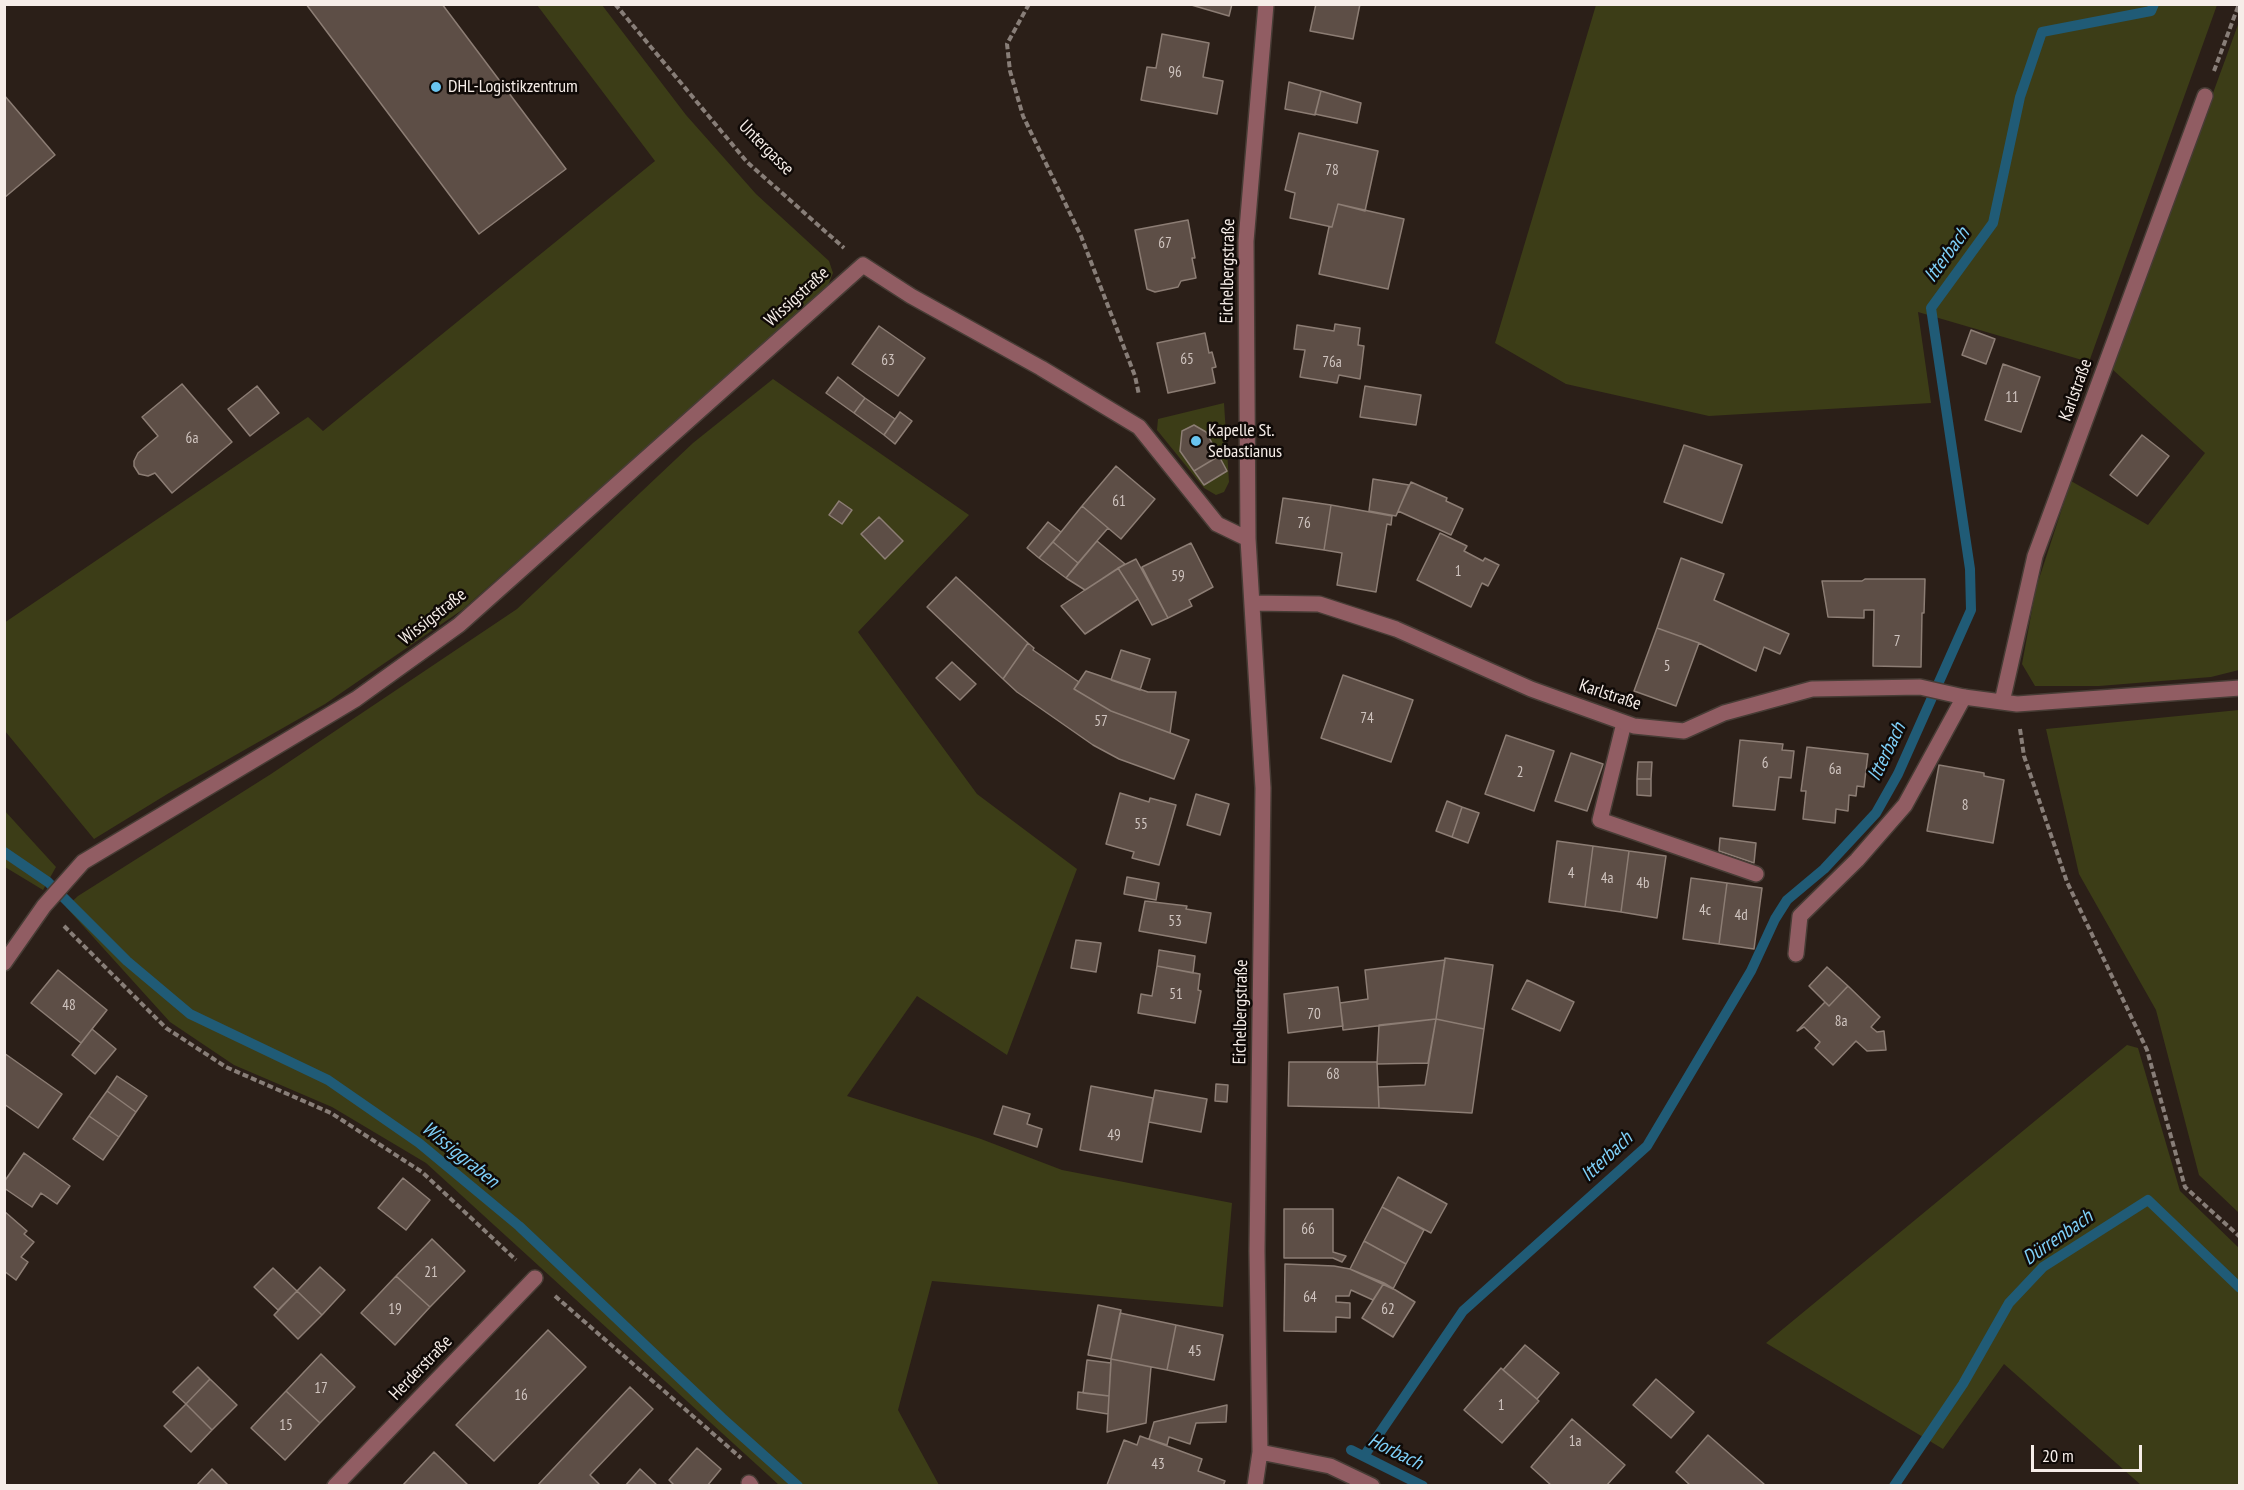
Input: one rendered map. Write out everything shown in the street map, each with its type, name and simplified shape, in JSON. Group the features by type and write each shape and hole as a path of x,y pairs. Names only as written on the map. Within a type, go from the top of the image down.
{"street":[{"name":"Eichelbergstraße","path":"1255,1485 1260,1452 1257,1251 1263,788 1248,539 1246,241 1266,4"},
{"name":"Karlstraße","path":"2009,703 2035,556 2205,96"},
{"path":"863,265 911,296 1041,368 1139,427 1217,524 1248,539"},
{"name":"Wissigstraße","path":"4,963 44,906 83,862 356,699 459,625 863,265"},
{"name":"Karlstraße","path":"1252,603 1319,604 1396,628 1531,689 1624,723 1684,731 1724,713 1812,689 1920,687 1964,697 2009,703 2240,688"},
{"path":"1796,954 1800,916 1857,860 1905,805 1964,697"},
{"path":"1624,723 1600,820 1756,874"},
{"name":"Herderstraße","path":"335,1485 535,1278"},
{"path":"1260,1452 1330,1466 1372,1485"}],"path":[{"name":"Untergasse","path":"615,4 747,162 863,265"},
{"path":"1029,4 1007,44 1011,71 1023,116 1081,236 1135,376 1141,402 1139,427"},
{"path":"2205,96 2239,4"},
{"path":"2009,703 2024,756 2067,882 2147,1050 2185,1187 2240,1237"},
{"path":"44,906 166,1028 226,1067 331,1113 422,1172 535,1278 747,1463 750,1484"}],"shaded area":[{"path":"1596,4 2217,5 2089,362 1918,312 1931,403 1709,416 1566,384 1495,343"},
{"path":"537,5 602,5 686,115 756,194 829,261 833,273 827,288 462,610 325,704 169,793 94,839 5,731 4,623 308,417 323,431 655,161"},
{"path":"2239,22 2239,670 2211,677 2099,686 2035,686 2022,664 2036,588 2071,481 2148,525 2205,453 2112,369"},
{"path":"773,379 969,515 858,632 977,794 1077,869 1007,1055 917,996 847,1096 981,1139 1062,1170 1232,1203 1223,1307 932,1281 898,1410 939,1485 779,1485 426,1163 332,1107 234,1065 170,1022 66,907 78,896 271,774 517,609 693,443"},
{"path":"1224,403 1229,482 1224,492 1216,495 1204,488 1157,430 1158,419"},
{"path":"2240,710 2239,1213 2199,1175 2156,1010 2079,874 2046,729"},
{"path":"4,810 56,867 43,890 5,867"},
{"path":"2127,1045 2138,1048 2180,1191 2239,1248 2239,1485 2141,1485 2004,1364 1943,1449 1766,1343"}],"building":[{"name":"DHL-Logistikzentrum","path":"306,4 442,4 566,169 479,234"},
{"path":"1188,4 1232,4 1229,16"},
{"path":"1316,4 1360,4 1353,39 1310,31"},
{"path":"1162,34 1209,43 1203,77 1223,81 1217,114 1141,100 1147,67 1156,68"},
{"path":"1289,82 1321,91 1315,115 1285,109"},
{"path":"1321,91 1361,103 1357,123 1315,114"},
{"path":"4,95 55,155 4,198"},
{"path":"1299,133 1378,151 1365,211 1338,204 1332,227 1290,218 1295,193 1285,190"},
{"path":"1338,204 1404,219 1388,289 1319,274 1329,227 1332,227"},
{"path":"1188,220 1196,278 1181,281 1178,287 1155,292 1147,289 1135,230"},
{"path":"1335,324 1360,328 1358,345 1364,346 1360,379 1339,375 1337,383 1300,377 1305,350 1294,349 1297,325 1334,331"},
{"path":"879,326 925,358 898,396 852,364"},
{"path":"1971,330 1995,339 1986,364 1962,355"},
{"path":"1205,333 1209,353 1212,352 1216,367 1212,368 1215,383 1168,393 1157,343"},
{"path":"2003,364 2040,377 2021,432 1985,420"},
{"path":"838,377 865,398 854,413 826,393"},
{"path":"182,384 232,442 172,493 155,473 148,476 139,474 134,461 138,453 158,436 142,417"},
{"path":"257,386 279,413 250,436 228,409"},
{"path":"1365,386 1421,395 1416,425 1360,417"},
{"path":"865,398 895,419 884,435 854,413"},
{"path":"900,412 912,421 895,444 884,435"},
{"name":"Kapelle St. Sebastianus","path":"1194,425 1206,432 1219,456 1194,471 1180,451 1182,431"},
{"path":"2142,435 2169,456 2137,496 2110,475"},
{"path":"1684,445 1742,465 1722,523 1664,502"},
{"path":"1219,456 1227,471 1204,485 1194,471"},
{"path":"1116,466 1155,499 1121,539 1082,506"},
{"path":"1373,479 1409,485 1396,516 1369,511"},
{"path":"1411,482 1447,498 1446,501 1463,509 1451,535 1398,511"},
{"path":"1283,498 1331,505 1324,550 1276,543"},
{"path":"839,501 852,510 842,524 829,515"},
{"path":"1331,505 1392,516 1391,525 1387,524 1376,592 1337,585 1342,553 1324,550"},
{"path":"1082,506 1108,528 1078,563 1053,542"},
{"path":"879,517 903,541 885,559 861,534"},
{"path":"1048,522 1061,532 1039,558 1027,548"},
{"path":"1440,533 1467,546 1464,551 1483,561 1485,558 1499,565 1488,586 1482,583 1471,607 1417,580"},
{"path":"1097,541 1125,564 1085,590 1066,578"},
{"path":"1053,542 1078,563 1066,578 1039,558"},
{"path":"1191,543 1213,587 1189,600 1192,606 1168,618 1142,567"},
{"path":"1681,558 1724,574 1714,600 1789,634 1780,654 1764,647 1756,671 1699,643 1657,628"},
{"path":"1136,559 1168,618 1152,625 1118,568"},
{"path":"1118,568 1138,599 1085,634 1061,606"},
{"path":"956,577 1028,643 1003,679 927,607"},
{"path":"1865,579 1925,579 1921,667 1873,666 1874,610 1864,610 1864,618 1828,617 1822,581 1862,581"},
{"path":"1657,628 1699,643 1676,706 1634,691"},
{"path":"1028,643 1034,648 1033,650 1079,682 1074,689 1111,711 1189,740 1174,779 1119,759 1093,745 1017,692 1003,679"},
{"path":"1121,650 1150,659 1140,690 1111,680"},
{"path":"952,662 976,684 960,700 936,678"},
{"path":"1086,671 1148,692 1176,692 1170,733 1111,711 1074,689"},
{"path":"1343,675 1413,700 1391,762 1321,738"},
{"path":"1506,735 1554,751 1534,811 1485,794"},
{"path":"1740,740 1783,744 1782,750 1794,751 1791,778 1779,777 1775,810 1733,806"},
{"path":"1807,747 1868,754 1864,787 1857,786 1856,796 1849,795 1848,811 1836,809 1835,823 1803,819 1806,791 1801,791"},
{"path":"1571,753 1603,764 1587,811 1555,801"},
{"path":"1638,762 1652,762 1651,779 1637,779"},
{"path":"1939,765 1984,773 1984,776 2004,780 1993,843 1927,831"},
{"path":"1637,779 1651,779 1651,796 1637,795"},
{"path":"1120,793 1149,802 1150,798 1176,805 1159,865 1132,858 1134,852 1106,844"},
{"path":"1196,794 1229,804 1220,835 1187,825"},
{"path":"1447,801 1462,807 1452,837 1436,831"},
{"path":"1462,807 1479,813 1468,843 1452,837"},
{"path":"1720,838 1756,843 1754,863 1719,851"},
{"path":"1557,841 1593,846 1585,907 1549,902"},
{"path":"1593,846 1629,851 1621,912 1585,907"},
{"path":"1629,851 1666,856 1657,918 1621,912"},
{"path":"1127,877 1159,883 1156,900 1124,894"},
{"path":"1691,878 1727,883 1719,944 1683,939"},
{"path":"1727,883 1762,888 1754,949 1719,944"},
{"path":"1145,901 1187,906 1186,909 1211,913 1206,943 1139,931"},
{"path":"1076,940 1101,943 1096,972 1071,968"},
{"path":"1159,950 1195,956 1193,973 1157,966"},
{"path":"1445,958 1493,965 1484,1029 1436,1019"},
{"path":"1445,960 1436,1019 1343,1030 1340,1003 1368,999 1365,970"},
{"path":"1157,966 1200,974 1198,990 1201,991 1195,1023 1138,1013 1141,994 1152,996"},
{"path":"1827,967 1848,986 1829,1006 1809,986"},
{"path":"58,970 107,1010 81,1043 31,1003"},
{"path":"1527,980 1574,1002 1560,1031 1512,1009"},
{"path":"1848,986 1880,1017 1871,1027 1877,1032 1884,1031 1886,1050 1867,1051 1856,1041 1833,1065 1815,1048 1820,1042 1804,1027 1797,1031 1825,1002 1829,1006"},
{"path":"1338,987 1343,1026 1288,1033 1284,994"},
{"path":"1436,1019 1484,1029 1472,1113 1379,1108 1378,1087 1425,1085"},
{"path":"1436,1019 1428,1063 1377,1064 1379,1025"},
{"path":"92,1029 116,1049 95,1074 72,1055"},
{"path":"4,1053 62,1094 38,1128 4,1104"},
{"path":"1289,1062 1377,1062 1379,1108 1288,1106"},
{"path":"117,1076 147,1096 136,1112 107,1091"},
{"path":"1216,1084 1228,1085 1227,1102 1215,1101"},
{"path":"1091,1086 1153,1098 1142,1162 1080,1150"},
{"path":"1155,1090 1207,1099 1201,1132 1149,1122"},
{"path":"107,1091 136,1112 119,1137 89,1116"},
{"path":"1003,1106 1030,1114 1027,1124 1042,1129 1037,1147 994,1134"},
{"path":"89,1116 119,1137 103,1160 73,1139"},
{"path":"24,1153 70,1186 57,1204 41,1193 32,1207 4,1188 4,1182"},
{"path":"1398,1177 1447,1204 1431,1233 1382,1207"},
{"path":"403,1178 430,1200 406,1230 378,1208"},
{"path":"1382,1207 1424,1230 1406,1264 1364,1241"},
{"path":"1284,1209 1333,1209 1333,1252 1346,1256 1342,1262 1333,1258 1284,1258"},
{"path":"4,1211 27,1231 24,1234 34,1242 21,1257 28,1262 16,1280 4,1271"},
{"path":"432,1239 465,1271 430,1307 396,1276"},
{"path":"1364,1241 1406,1264 1393,1289 1350,1269"},
{"path":"1285,1264 1350,1269 1384,1283 1373,1300 1351,1290 1349,1296 1336,1296 1336,1302 1350,1303 1350,1318 1336,1317 1336,1332 1284,1331"},
{"path":"320,1267 345,1290 322,1315 297,1291"},
{"path":"273,1268 297,1291 278,1310 254,1287"},
{"path":"396,1276 430,1307 395,1345 361,1313"},
{"path":"1384,1283 1415,1302 1393,1337 1362,1318"},
{"path":"297,1291 322,1315 298,1339 274,1315"},
{"path":"1098,1305 1121,1310 1111,1359 1088,1355"},
{"path":"1120,1313 1176,1325 1167,1370 1111,1359"},
{"path":"1176,1325 1223,1335 1214,1380 1167,1370"},
{"path":"548,1330 586,1367 494,1461 456,1425"},
{"path":"1525,1345 1559,1373 1537,1399 1503,1370"},
{"path":"321,1354 355,1387 320,1423 286,1391"},
{"path":"1111,1359 1151,1367 1146,1423 1107,1432"},
{"path":"1087,1360 1111,1363 1109,1396 1083,1393"},
{"path":"198,1367 210,1379 186,1404 173,1392"},
{"path":"1501,1368 1539,1401 1502,1443 1464,1410"},
{"path":"210,1379 237,1405 212,1430 186,1404"},
{"path":"1656,1379 1694,1412 1671,1438 1633,1405"},
{"path":"630,1387 653,1409 590,1475 600,1485 537,1486"},
{"path":"286,1391 320,1423 285,1460 251,1428"},
{"path":"1078,1392 1109,1396 1108,1414 1077,1409"},
{"path":"186,1404 212,1430 191,1452 164,1426"},
{"path":"1227,1405 1226,1422 1196,1423 1190,1444 1169,1437 1167,1445 1149,1439 1154,1422"},
{"path":"1572,1419 1625,1465 1606,1486 1552,1486 1531,1467"},
{"path":"1708,1435 1764,1484 1763,1486 1691,1486 1676,1472"},
{"path":"1140,1436 1202,1459 1198,1471 1225,1481 1223,1486 1107,1485 1124,1440 1137,1445"},
{"path":"697,1448 721,1469 707,1486 675,1486 669,1480"},
{"path":"434,1452 469,1486 402,1486"},
{"path":"212,1469 229,1486 196,1486"},
{"path":"640,1469 658,1486 625,1486"}],"waterway":[{"name":"Itterbach","path":"1364,1456 1463,1311 1647,1146 1751,971 1775,919 1787,900 1824,869 1876,813 1898,774 1971,610 1970,569 1931,308 1993,223 2020,97 2042,32 2151,11 2154,4"},
{"name":"Wissiggraben","path":"4,852 48,882 127,961 190,1014 328,1080 419,1143 519,1226 722,1418 798,1486"},
{"name":"Dürrenbach","path":"1894,1486 1963,1384 2009,1303 2043,1267 2148,1200 2240,1288"},
{"name":"Horbach","path":"1351,1450 1423,1486"}],"place":[{"name":"DHL-Logistikzentrum","path":"436,87"},
{"name":"Kapelle St. Sebastianus","path":"1196,441"}]}
